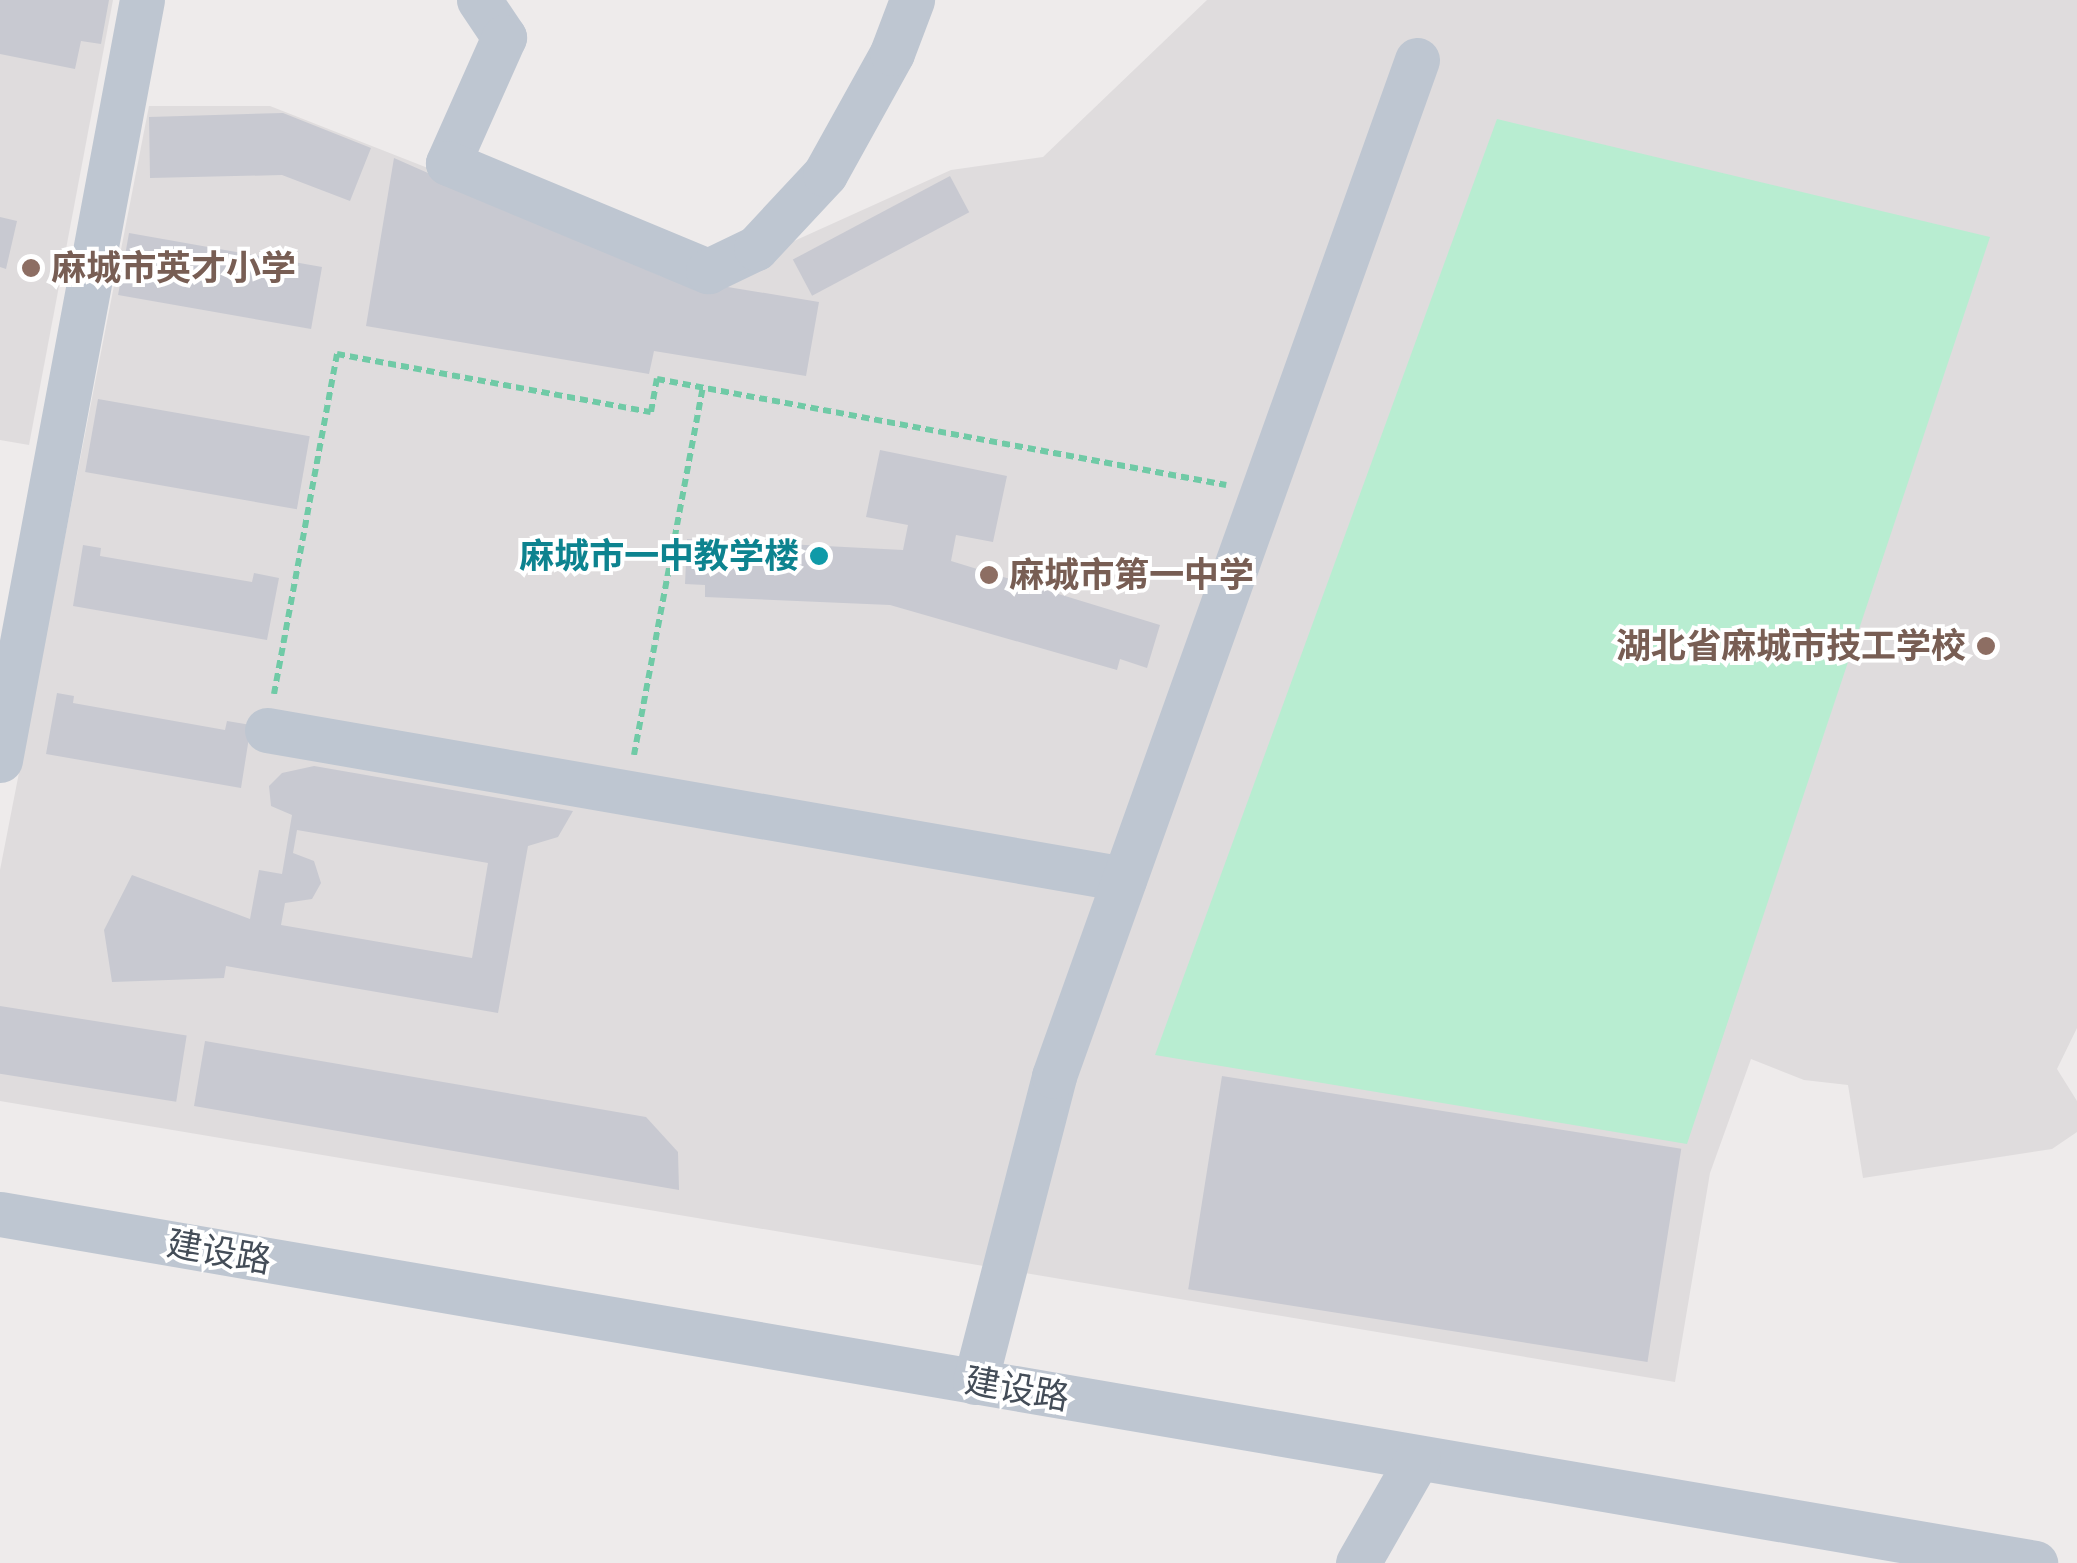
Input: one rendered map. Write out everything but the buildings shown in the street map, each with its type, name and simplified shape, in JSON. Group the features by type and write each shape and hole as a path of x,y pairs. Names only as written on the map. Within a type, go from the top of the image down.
{"street":[{"path":"0,760 142,0"},
{"path":"479,0 504,37 448,163 708,270 756,248 825,174 892,53 912,0"},
{"path":"975,1382 1054,1076 1417,60"},
{"path":"267,730 1124,879"},
{"name":"建设路","path":"0,1214 2035,1563"},
{"path":"1358,1563 1418,1458"}],"path":[{"path":"267,730 337,354 651,412 657,379 1263,492"},
{"path":"628,793 703,388"}],"shaded area":[{"name":"麻城市英才小学","path":"0,0 113,0 29,445 0,440"},
{"name":"麻城市第一中学","path":"1207,0 2077,0 2077,1028 2057,1069 2077,1101 2077,1132 2052,1149 1863,1178 1848,1085 1804,1080 1751,1059 1710,1173 1675,1382 0,1101 0,870 149,106 270,106 710,279 951,170 1043,157"}],"green space":[{"path":"1497,119 1990,237 1687,1144 1155,1055"}],"place":[{"name":"麻城市英才小学","path":"31,268"},
{"name":"麻城市一中教学楼","path":"819,556"},
{"name":"麻城市第一中学","path":"989,575"},
{"name":"湖北省麻城市技工学校","path":"1986,646"}]}
